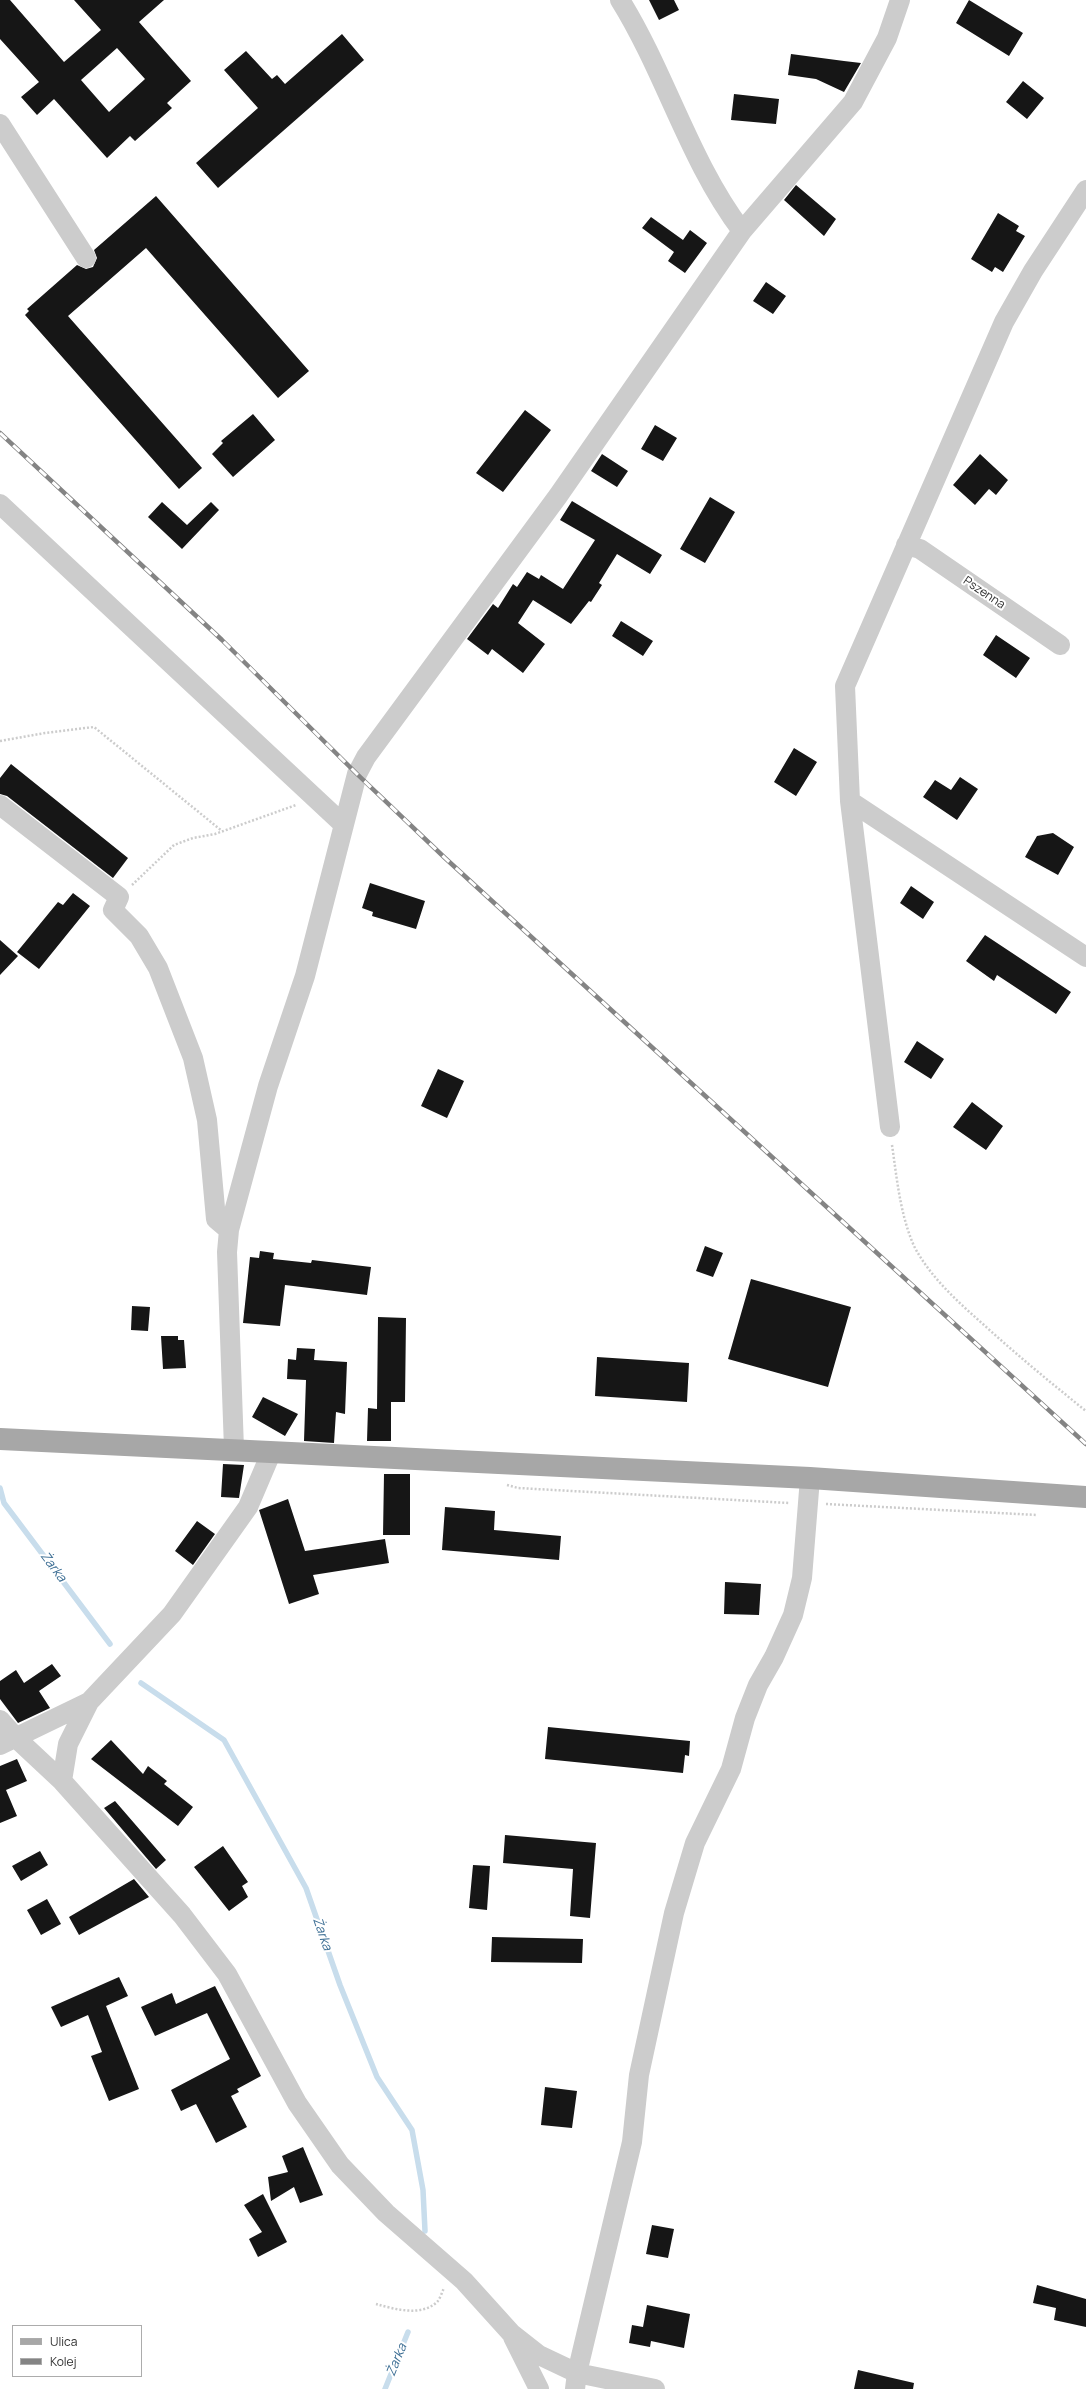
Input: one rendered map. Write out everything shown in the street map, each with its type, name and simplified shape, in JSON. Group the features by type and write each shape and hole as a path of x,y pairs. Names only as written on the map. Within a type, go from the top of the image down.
{"main road":[{"path":"0,1439 234,1449 271,1453 810,1478 1086,1497"}],"street":[{"path":"620,0 666,85 694,153 730,214 742,231"},
{"path":"234,1449 227,1252 229,1230 268,1086 305,976 357,774 366,756 558,496 742,231 853,102 887,38 900,0"},
{"path":"0,124 86,258"},
{"path":"890,1127 850,801 845,686 1004,322 1033,271 1086,190"},
{"path":"0,504 344,825"},
{"name":"Pszenna","path":"906,545 920,549 1060,645"},
{"path":"850,801 1086,957"},
{"path":"0,805 118,897 113,910 139,936 158,968 193,1058 207,1120 216,1219 229,1230"},
{"path":"62,1781 68,1744 89,1702 172,1614 248,1507 271,1453"},
{"path":"576,2381 632,2142 639,2075 674,1913 695,1843 731,1769 753,1698 793,1615 802,1578 810,1478"},
{"path":"8,1741 89,1702"},
{"path":"0,1720 8,1741 62,1781 182,1915 227,1974 297,2103 340,2165 386,2213 464,2281 511,2333 576,2381 655,2389"},
{"path":"511,2333 539,2389"}],"path":[{"path":"0,741 45,733 94,727 222,832"},
{"path":"118,897 174,845 222,832 270,813 315,799"},
{"path":"890,1127 902,1213 915,1246 931,1272 967,1310 1018,1356 1086,1411"},
{"path":"376,2304 397,2310 422,2310 437,2302 453,2271"}],"building":[{"path":"0,0 10,0 64,62 101,30 74,0 164,0 139,22 191,81 167,103 172,108 135,141 130,136 107,158 54,99 37,115 21,97 39,82 0,39","holes":["117,48 145,79 109,112 81,80"]},
{"path":"649,0 674,0 679,10 659,20"},
{"path":"969,0 1023,33 1009,56 956,23"},
{"path":"342,34 364,60 218,188 196,163 258,108 224,70 246,51 272,79 277,75 285,84"},
{"path":"791,54 861,63 844,92 816,79 788,75"},
{"path":"1023,81 1044,98 1027,119 1006,102"},
{"path":"734,94 779,99 776,124 731,120"},
{"path":"796,185 836,219 824,236 784,200"},
{"path":"156,196 309,371 278,398 146,248 68,316 202,468 179,489 25,315 29,311 27,309 77,265 86,269 93,267 97,258 94,250"},
{"path":"998,213 1019,226 1016,231 1025,236 1003,272 995,267 992,272 971,259"},
{"path":"651,217 683,240 690,230 707,243 685,273 668,261 674,252 642,228"},
{"path":"766,282 786,296 773,314 753,301"},
{"path":"525,410 551,430 503,492 476,473"},
{"path":"253,414 275,440 233,477 212,454 223,443 221,441"},
{"path":"655,425 677,438 663,461 641,449"},
{"path":"602,454 628,471 617,487 591,471"},
{"path":"980,454 1008,480 996,495 989,489 975,505 953,485"},
{"path":"710,497 735,512 705,563 680,549"},
{"path":"572,501 662,555 650,574 617,554 599,583 602,585 591,602 589,601 571,624 533,600 518,623 545,644 523,673 492,649 488,655 467,639 493,604 498,608 513,584 517,587 527,572 539,579 541,575 563,589 595,540 560,520"},
{"path":"162,502 187,525 211,502 219,510 182,549 148,517"},
{"path":"621,621 653,641 643,656 612,636"},
{"path":"996,635 1030,658 1016,678 983,655"},
{"path":"794,748 817,762 796,796 774,782"},
{"path":"11,764 128,858 113,878 7,796 0,794 0,778"},
{"path":"960,777 978,789 957,820 923,797 935,780 951,790"},
{"path":"1053,833 1074,847 1058,875 1025,857 1037,836"},
{"path":"370,883 425,901 416,929 372,916 373,912 362,908"},
{"path":"911,886 934,902 923,919 900,903"},
{"path":"73,893 90,906 39,969 17,952 58,902 63,905"},
{"path":"985,935 1071,992 1056,1014 997,975 994,981 966,961"},
{"path":"0,940 18,956 0,975"},
{"path":"917,1041 944,1059 931,1079 904,1062"},
{"path":"438,1069 464,1081 447,1118 421,1106"},
{"path":"972,1102 1003,1126 986,1150 953,1127"},
{"path":"705,1246 723,1253 713,1277 696,1271"},
{"path":"260,1251 274,1253 273,1259 311,1263 312,1260 371,1267 367,1295 285,1285 280,1326 243,1323 250,1257 259,1258"},
{"path":"751,1279 851,1307 828,1387 728,1359"},
{"path":"132,1306 150,1307 148,1331 131,1330"},
{"path":"378,1317 406,1318 405,1402 391,1402 391,1441 367,1441 368,1408 377,1409"},
{"path":"161,1336 178,1336 178,1340 184,1340 186,1368 163,1369"},
{"path":"297,1348 315,1349 314,1360 347,1362 345,1414 336,1412 334,1443 304,1441 306,1380 287,1379 288,1359 296,1360"},
{"path":"597,1357 689,1363 687,1402 595,1396"},
{"path":"263,1397 298,1414 285,1436 252,1417"},
{"path":"223,1464 244,1465 239,1498 221,1497"},
{"path":"384,1474 410,1474 410,1535 383,1535"},
{"path":"288,1499 305,1551 385,1539 389,1563 313,1575 319,1594 289,1604 259,1510"},
{"path":"445,1507 495,1511 494,1530 561,1536 559,1560 442,1550"},
{"path":"197,1521 215,1534 193,1565 175,1551"},
{"path":"725,1582 761,1584 759,1615 724,1614"},
{"path":"52,1664 61,1676 39,1691 50,1708 18,1723 0,1699 0,1681 16,1670 24,1683"},
{"path":"548,1727 690,1741 689,1756 685,1755 683,1773 545,1759"},
{"path":"111,1740 143,1774 148,1766 167,1781 164,1784 193,1807 178,1826 91,1759"},
{"path":"17,1759 27,1781 6,1790 17,1816 0,1823 0,1766"},
{"path":"115,1801 166,1860 156,1869 104,1808"},
{"path":"505,1835 596,1843 590,1918 570,1916 573,1869 503,1863"},
{"path":"223,1846 248,1882 242,1886 248,1897 229,1911 194,1867"},
{"path":"40,1851 48,1865 21,1881 12,1866"},
{"path":"473,1865 490,1866 487,1910 469,1908"},
{"path":"134,1879 149,1897 79,1935 69,1917"},
{"path":"47,1899 61,1924 41,1935 27,1910"},
{"path":"492,1937 583,1939 582,1963 491,1962"},
{"path":"119,1977 128,1996 106,2006 139,2089 109,2101 91,2056 102,2052 88,2015 61,2027 51,2007"},
{"path":"215,1986 261,2076 237,2089 239,2092 231,2096 247,2127 216,2143 196,2104 181,2111 171,2090 230,2059 207,2013 155,2036 141,2007 172,1993 176,2004"},
{"path":"545,2087 577,2091 572,2128 541,2125"},
{"path":"303,2147 323,2195 300,2203 294,2187 271,2201 268,2177 288,2172 282,2156"},
{"path":"263,2194 287,2242 258,2257 249,2239 262,2232 244,2205"},
{"path":"652,2225 674,2229 668,2258 646,2254"},
{"path":"1037,2285 1086,2299 1086,2327 1054,2320 1056,2308 1033,2303"},
{"path":"647,2305 690,2314 684,2348 651,2341 650,2347 629,2343 632,2325 643,2327"},
{"path":"858,2370 914,2383 913,2389 854,2389"}],"waterway":[{"name":"Żarka","path":"0,1488 4,1503 110,1644"},
{"name":"Żarka","path":"141,1683 224,1740 306,1888 340,1985 377,2077 412,2130 423,2190 425,2231"},
{"name":"Żarka","path":"385,2389 408,2332"}],"railway":[{"path":"0,433 222,640 357,774 445,858 1086,1444"}]}
